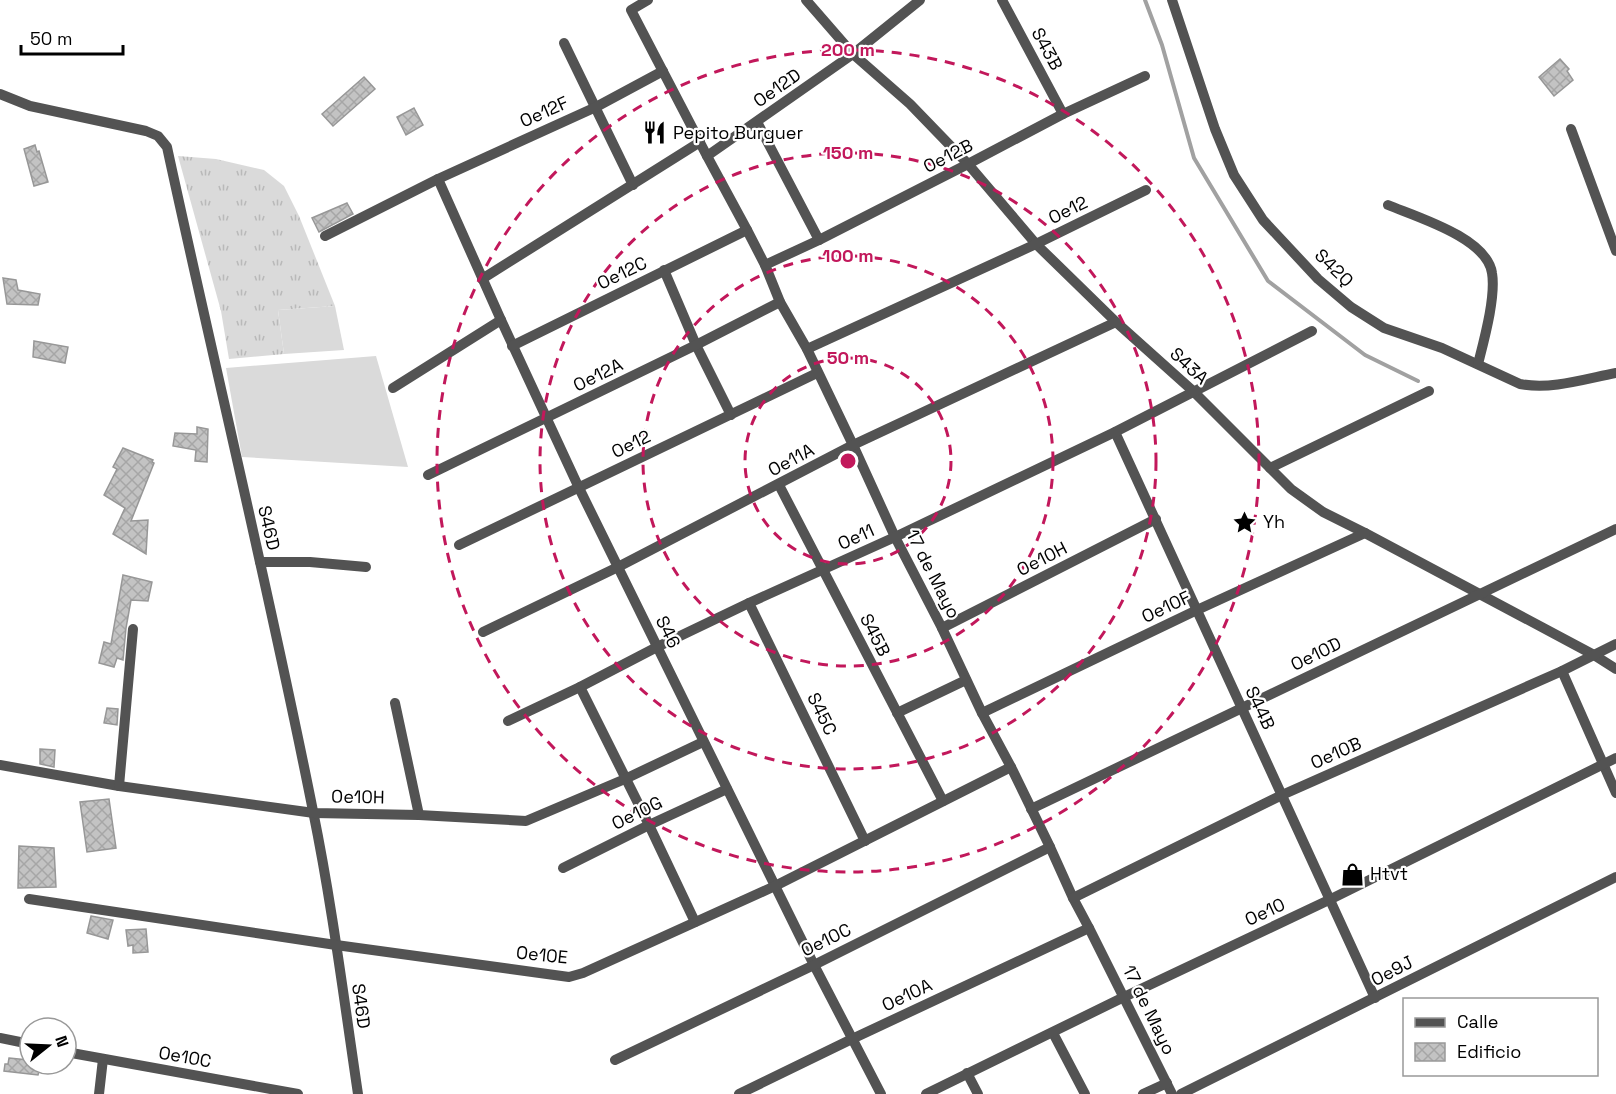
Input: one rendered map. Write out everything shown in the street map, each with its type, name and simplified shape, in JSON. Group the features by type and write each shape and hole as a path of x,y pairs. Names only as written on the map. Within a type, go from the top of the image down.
{"street":[{"name":"17 de Mayo","path":"648,0 631,10 765,265 780,302 807,349 854,445 895,537 1172,1094"},
{"name":"S43A","path":"806,0 853,54 910,104 968,164 1036,244 1116,322 1193,392 1291,489 1323,512 1594,655 1616,669"},
{"name":"Oe12D","path":"707,156 853,54 920,0"},
{"name":"S43B","path":"1002,0 1063,114"},
{"name":"S42Q","path":"1172,0 1215,129 1234,175 1263,220 1318,279 1351,307 1384,328 1442,348 1520,384 1549,386 1616,373"},
{"path":"564,43 633,184"},
{"name":"Oe12F","path":"325,237 438,179 596,106 663,71"},
{"name":"Oe12B","path":"765,265 819,240 1063,114 1145,76"},
{"name":"S46D","path":"0,94 30,106 146,131 158,136 167,147 314,813 358,1094"},
{"path":"757,122 819,240"},
{"path":"1571,129 1616,252"},
{"path":"482,279 700,142"},
{"name":"S46","path":"438,179 512,346 579,488 814,965 881,1094"},
{"name":"Oe12","path":"807,349 1036,244 1146,190"},
{"path":"1388,205 1439,226 1471,243 1486,258 1492,272 1492,288 1486,334 1478,364"},
{"name":"Oe12C","path":"512,346 747,230"},
{"path":"664,270 696,345 731,415"},
{"name":"Oe12A","path":"428,475 780,302"},
{"path":"393,388 501,320"},
{"name":"Oe11A","path":"483,632 618,567 854,445 1116,322"},
{"name":"Oe11","path":"508,721 748,603 895,537 1115,432 1312,331"},
{"name":"Oe12","path":"459,545 817,373"},
{"path":"1270,468 1429,391"},
{"name":"S44B","path":"1115,432 1375,998"},
{"name":"S45B","path":"778,485 943,801"},
{"name":"Oe10H","path":"942,628 1156,519"},
{"name":"Oe10D","path":"1031,809 1616,529"},
{"name":"Oe10F","path":"982,713 1365,533"},
{"path":"260,562 310,562 366,567"},
{"name":"S45C","path":"748,603 865,841"},
{"path":"119,786 133,629"},
{"name":"Oe10B","path":"1073,898 1282,795 1562,671 1616,644"},
{"path":"1562,671 1616,793"},
{"path":"897,713 966,680"},
{"path":"580,687 695,922"},
{"path":"395,703 419,815"},
{"name":"Oe10H","path":"0,765 119,786 314,813 419,815 526,821 625,779 703,742"},
{"name":"Oe10","path":"926,1094 1331,899 1616,758"},
{"name":"Oe10E","path":"28,899 569,977 583,973 775,886 1011,767"},
{"name":"Oe10G","path":"563,868 727,789"},
{"name":"Oe10C","path":"615,1060 814,965 1050,847"},
{"name":"Oe9J","path":"1181,1094 1616,876"},
{"name":"Oe10A","path":"739,1094 1089,928"},
{"path":"1053,1033 1085,1094"},
{"path":"0,1038 18,1042"},
{"name":"Oe10C","path":"78,1054 298,1094"},
{"path":"99,1094 104,1059"},
{"path":"967,1073 978,1094"},
{"path":"1143,1094 1167,1083"}],"green space":[{"path":"178,156 216,159 264,170 284,186 299,216 335,306 278,310 284,354 229,359 221,311"},
{"path":"335,306 344,350 284,354 278,310"},
{"path":"376,356 408,467 242,457 226,368"}],"building":[{"path":"1560,59 1569,69 1567,71 1573,80 1554,96 1539,77"},
{"path":"364,77 375,89 333,126 322,114"},
{"path":"414,108 423,125 406,135 397,117"},
{"path":"35,145 48,182 34,186 24,149"},
{"path":"347,203 353,214 319,232 312,218"},
{"path":"3,278 16,280 18,290 40,294 38,305 7,304"},
{"path":"34,341 68,347 65,363 33,357"},
{"path":"197,427 208,429 207,462 195,461 196,450 173,446 175,433 197,434"},
{"path":"123,448 153,460 154,463 131,521 148,520 146,554 113,534 125,508 104,495 117,469 113,467"},
{"path":"123,575 152,582 148,601 131,600 123,660 117,658 114,667 99,663 104,642 111,644"},
{"path":"107,708 118,709 117,725 104,723"},
{"path":"40,749 55,750 54,767 40,764"},
{"path":"109,799 116,848 87,852 80,802"},
{"path":"19,846 54,848 56,887 18,888"},
{"path":"91,916 113,920 108,939 87,933"},
{"path":"146,929 148,952 133,953 133,945 128,946 126,930"},
{"path":"9,1058 18,1059 18,1073 4,1071 5,1064 8,1064"}],"waterway":[{"path":"1145,0 1162,45 1194,158 1268,281 1365,355 1418,381"}],"place":[{"name":"Pepito Burguer","path":"655,133"},
{"name":"Yh","path":"1245,522"},
{"name":"Htvt","path":"1352,874"}]}
